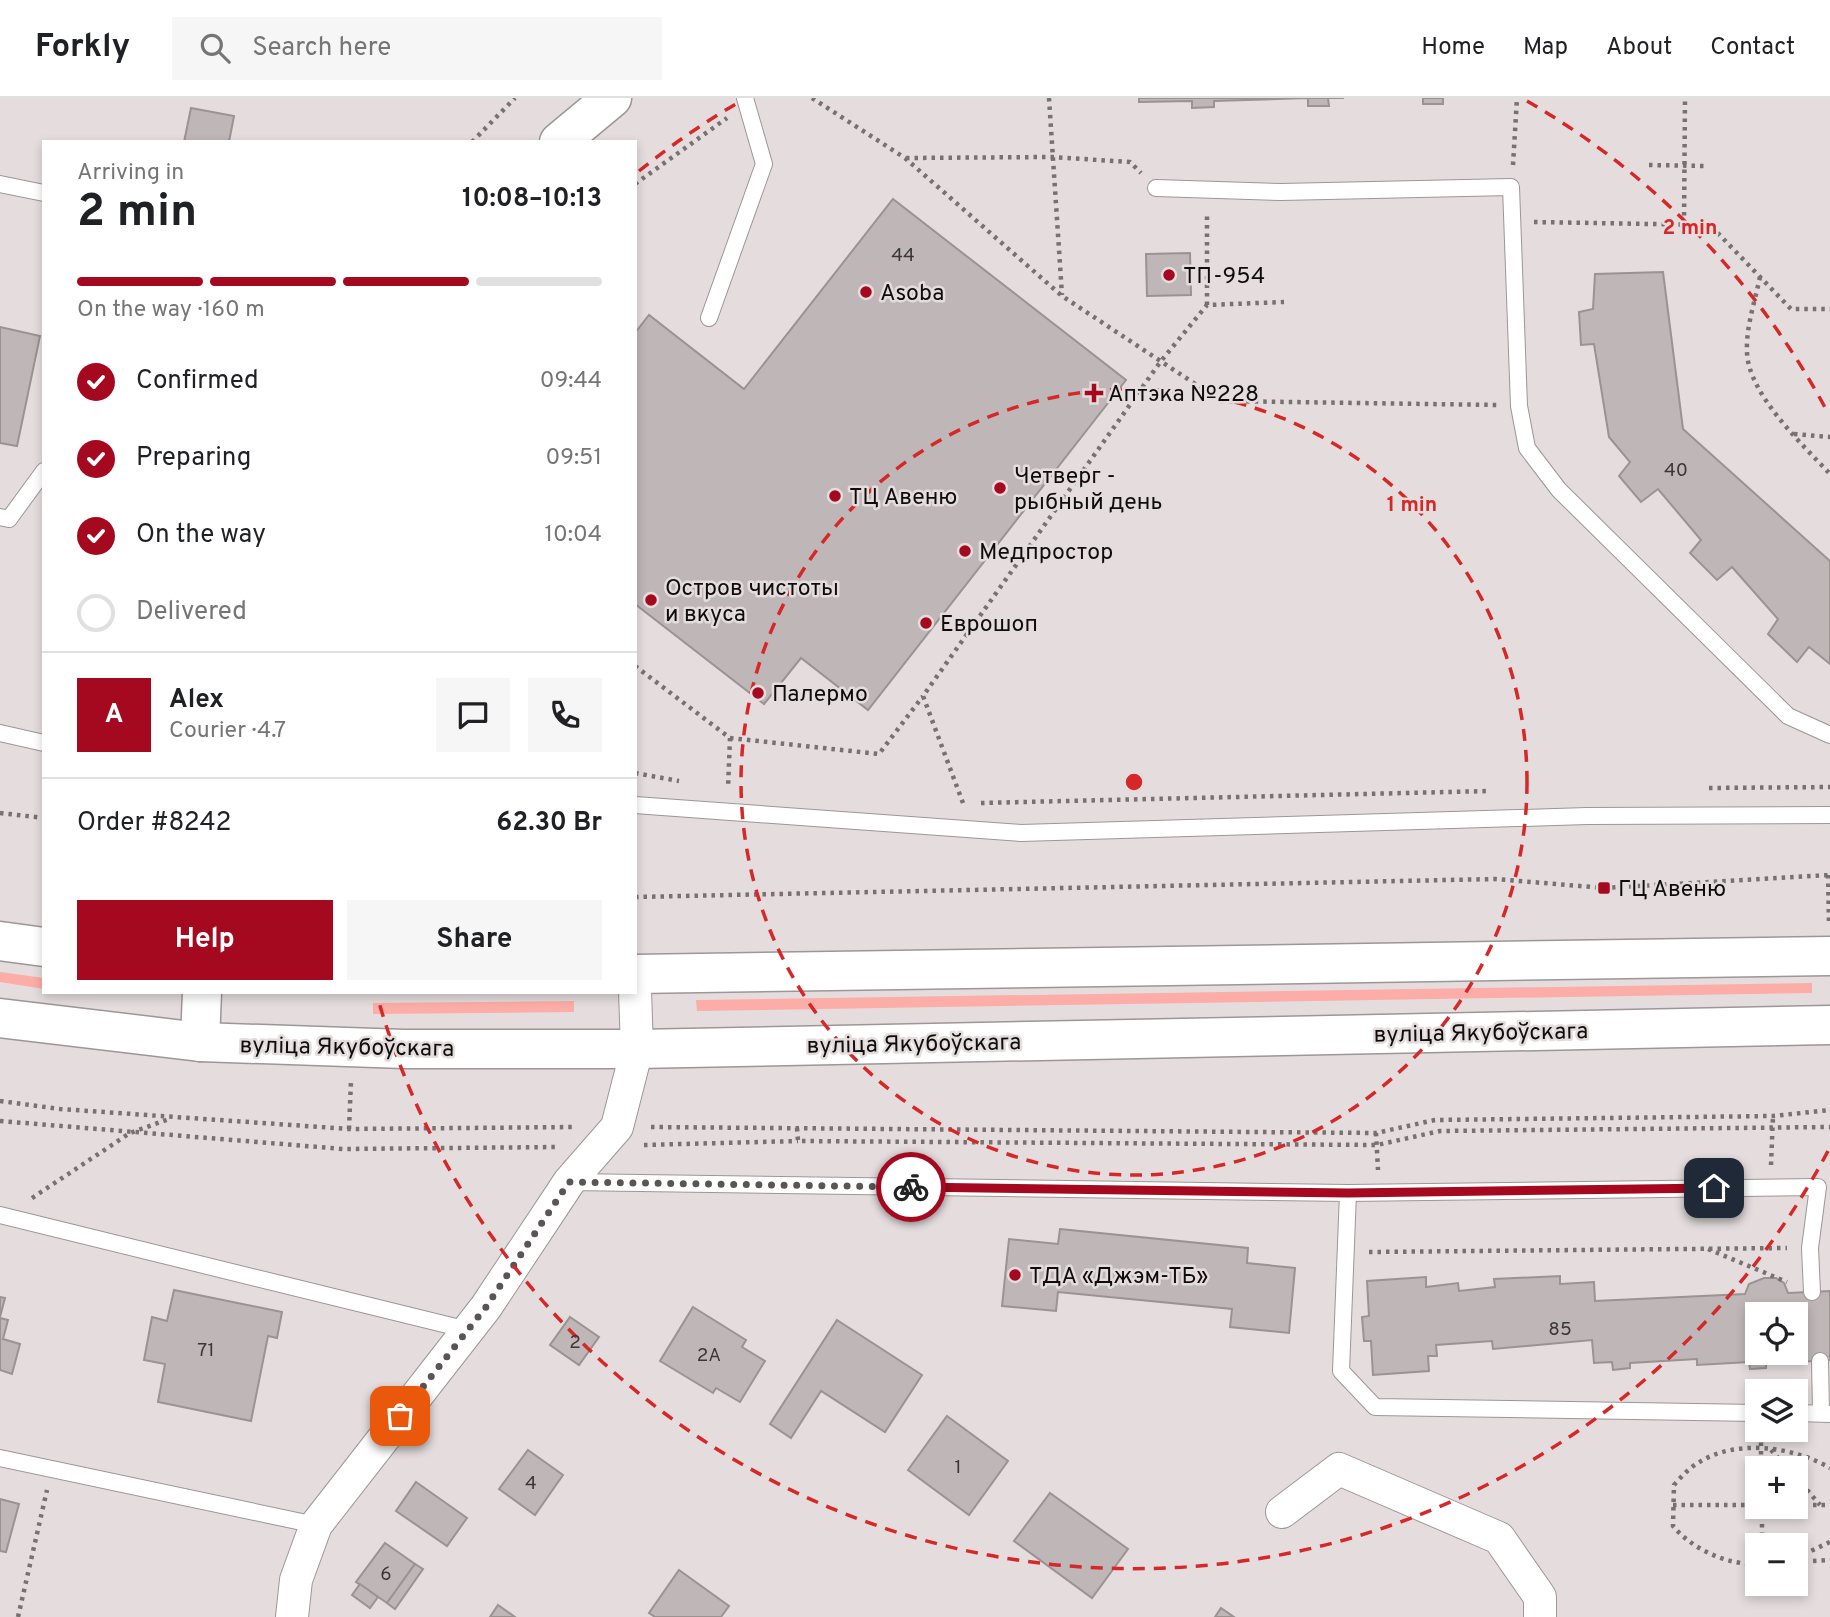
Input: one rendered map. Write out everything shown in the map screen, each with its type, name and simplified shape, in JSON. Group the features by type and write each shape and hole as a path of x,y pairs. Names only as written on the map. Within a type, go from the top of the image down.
{"main road":[{"path":"561,140 612,98"},
{"path":"637,974 1829,940"},
{"path":"0,941 42,947"},
{"path":"200,1042 202,994"},
{"name":"вуліца Якубоўскага","path":"0,1018 200,1042 353,1049 637,1049 1830,1026"}],"street":[{"path":"292,1617 296,1580 316,1525 468,1330 569,1182 608,1137 637,1049 635,994"},
{"path":"1282,1511 1339,1469 1499,1538 1540,1597 1540,1617"}],"lane":[{"path":"709,318 764,164 746,100"},
{"path":"0,184 42,193"},
{"path":"1156,188 1281,192 1511,187 1519,405 1527,448 1559,490 1788,716 1830,735"},
{"path":"0,517 9,519 42,474"},
{"path":"0,733 42,743"},
{"path":"637,806 1021,834 1587,816 1830,815"},
{"path":"569,1182 1348,1193 1824,1187 1810,1248 1812,1292"},
{"path":"1348,1193 1341,1371 1375,1407 1745,1413"},
{"path":"0,1215 468,1330"},
{"path":"1820,1361 1825,1413"},
{"path":"0,1458 316,1525"}],"path":[{"path":"473,140 515,98"},
{"path":"812,98 905,158 1062,296 1221,401 1519,405"},
{"path":"1049,98 1062,296"},
{"path":"1511,187 1517,98"},
{"path":"1684,224 1685,98"},
{"path":"637,182 746,100"},
{"path":"905,158 1051,157 1130,162 1156,188"},
{"path":"1649,165 1706,166"},
{"path":"637,668 730,738 879,754 1161,361 1207,305 1208,190"},
{"path":"1512,222 1710,225 1791,309 1830,309"},
{"path":"1760,277 1747,335 1746,355 1751,373 1765,397 1830,474"},
{"path":"1207,305 1284,302"},
{"path":"1794,434 1830,437"},
{"path":"923,696 963,803"},
{"path":"728,788 730,738"},
{"path":"637,773 690,783"},
{"path":"715,786 742,789"},
{"path":"1696,788 1830,787"},
{"path":"949,802 1042,804 1493,791"},
{"path":"0,813 42,818"},
{"path":"637,897 1495,879 1604,888 1829,875 1829,940"},
{"path":"349,1129 351,1075"},
{"path":"0,1101 60,1109 349,1129 797,1141 1377,1145 1440,1131 1830,1127"},
{"path":"0,1121 343,1149 797,1128 1376,1133 1435,1120 1773,1116 1830,1110"},
{"path":"1769,1187 1773,1116"},
{"path":"25,1203 130,1133 173,1117"},
{"path":"797,1128 797,1141"},
{"path":"1376,1133 1379,1192"},
{"path":"1346,1252 1810,1248"},
{"path":"1706,1249 1812,1292"},
{"path":"1761,1442 1761,1456"},
{"path":"1745,1564 1714,1555 1683,1538 1673,1526 1674,1485 1699,1462 1718,1454 1761,1448 1793,1452 1830,1468"},
{"path":"1770,1449 1776,1456"},
{"path":"18,1617 51,1469"},
{"path":"1808,1491 1820,1505"},
{"path":"1673,1505 1745,1506"},
{"path":"1808,1505 1830,1505"},
{"path":"1808,1554 1830,1542"},
{"path":"1808,1560 1830,1560"}],"shaded area":[{"path":"0,972 42,978 42,989 0,982"},
{"path":"1812,983 1812,993 697,1011 696,1000"},
{"path":"574,1001 574,1012 373,1014 373,1003"}],"building":[{"path":"1139,98 1308,98 1214,101 1214,107 1192,108 1192,101 1139,102"},
{"path":"1308,98 1328,98 1329,106 1308,106"},
{"path":"1423,98 1443,98 1443,104 1423,104"},
{"path":"191,108 234,116 229,140 184,140"},
{"name":"ТЦ Авеню","path":"893,199 1126,380 868,710 801,658 764,704 637,606 637,330 649,315 744,389"},
{"name":"ТП-954","path":"1190,253 1191,295 1147,296 1146,254"},
{"path":"1663,272 1683,429 1830,561 1830,664 1809,647 1797,662 1768,634 1778,619 1732,567 1717,580 1690,553 1701,540 1658,489 1641,502 1619,476 1630,462 1609,437 1594,344 1581,345 1579,312 1593,309 1595,274"},
{"path":"0,327 40,336 17,446 0,443"},
{"path":"1060,1229 1248,1248 1247,1263 1295,1268 1289,1333 1230,1327 1232,1309 1058,1292 1056,1311 1002,1306 1009,1239 1058,1244"},
{"path":"1560,1276 1560,1284 1594,1282 1595,1301 1745,1294 1749,1284 1764,1278 1776,1278 1784,1283 1788,1293 1830,1291 1830,1360 1808,1361 1808,1302 1745,1302 1745,1362 1697,1365 1697,1359 1630,1363 1630,1368 1613,1370 1612,1362 1594,1363 1592,1340 1493,1349 1492,1341 1436,1345 1437,1356 1428,1356 1429,1371 1373,1375 1371,1341 1364,1341 1362,1317 1369,1316 1367,1281 1426,1277 1426,1287 1458,1283 1459,1291 1495,1287 1494,1279"},
{"path":"174,1290 282,1312 277,1338 268,1336 251,1421 158,1402 165,1364 144,1360 152,1317 167,1321"},
{"path":"0,1297 5,1298 0,1317"},
{"path":"693,1307 746,1340 742,1347 765,1361 740,1402 716,1388 713,1393 660,1361"},
{"path":"570,1317 599,1337 579,1365 550,1345"},
{"path":"0,1318 8,1320 3,1339 20,1344 12,1374 0,1370"},
{"path":"837,1320 922,1375 885,1432 821,1391 791,1438 770,1424"},
{"path":"1749,1365 1766,1365 1766,1368 1750,1369"},
{"path":"947,1416 1008,1461 969,1515 908,1470"},
{"path":"528,1450 563,1475 535,1515 499,1489"},
{"path":"416,1482 467,1518 447,1546 396,1511"},
{"path":"1050,1493 1128,1549 1092,1598 1014,1541"},
{"path":"0,1499 19,1504 6,1552 0,1551"},
{"path":"385,1543 415,1564 387,1603 356,1582"},
{"path":"415,1564 423,1569 395,1609 387,1603"},
{"path":"679,1570 729,1606 721,1617 655,1617 649,1613"},
{"path":"360,1584 378,1597 370,1608 352,1595"},
{"path":"498,1605 515,1617 490,1617"},
{"path":"1221,1608 1234,1617 1215,1617"}],"way so far":[{"path":"400,1416 486,1307 569,1182 911,1187"}],"place":[{"name":"ТП-954","path":"1169,275"},
{"name":"Asoba","path":"866,292"},
{"name":"Аптэка №228","path":"1094,393"},
{"name":"Четверг - рыбный день","path":"1000,488"},
{"name":"ТЦ Авеню","path":"835,496"},
{"name":"Медпростор","path":"965,551"},
{"name":"Остров чистоты и вкуса","path":"651,600"},
{"name":"Еврошоп","path":"926,623"},
{"name":"Палермо","path":"758,693"},
{"name":"ГЦ Авеню","path":"1604,888"},
{"name":"ТДА «Джэм-ТБ»","path":"1015,1275"}],"route":[{"path":"911,1187 1348,1193 1714,1188"}]}
